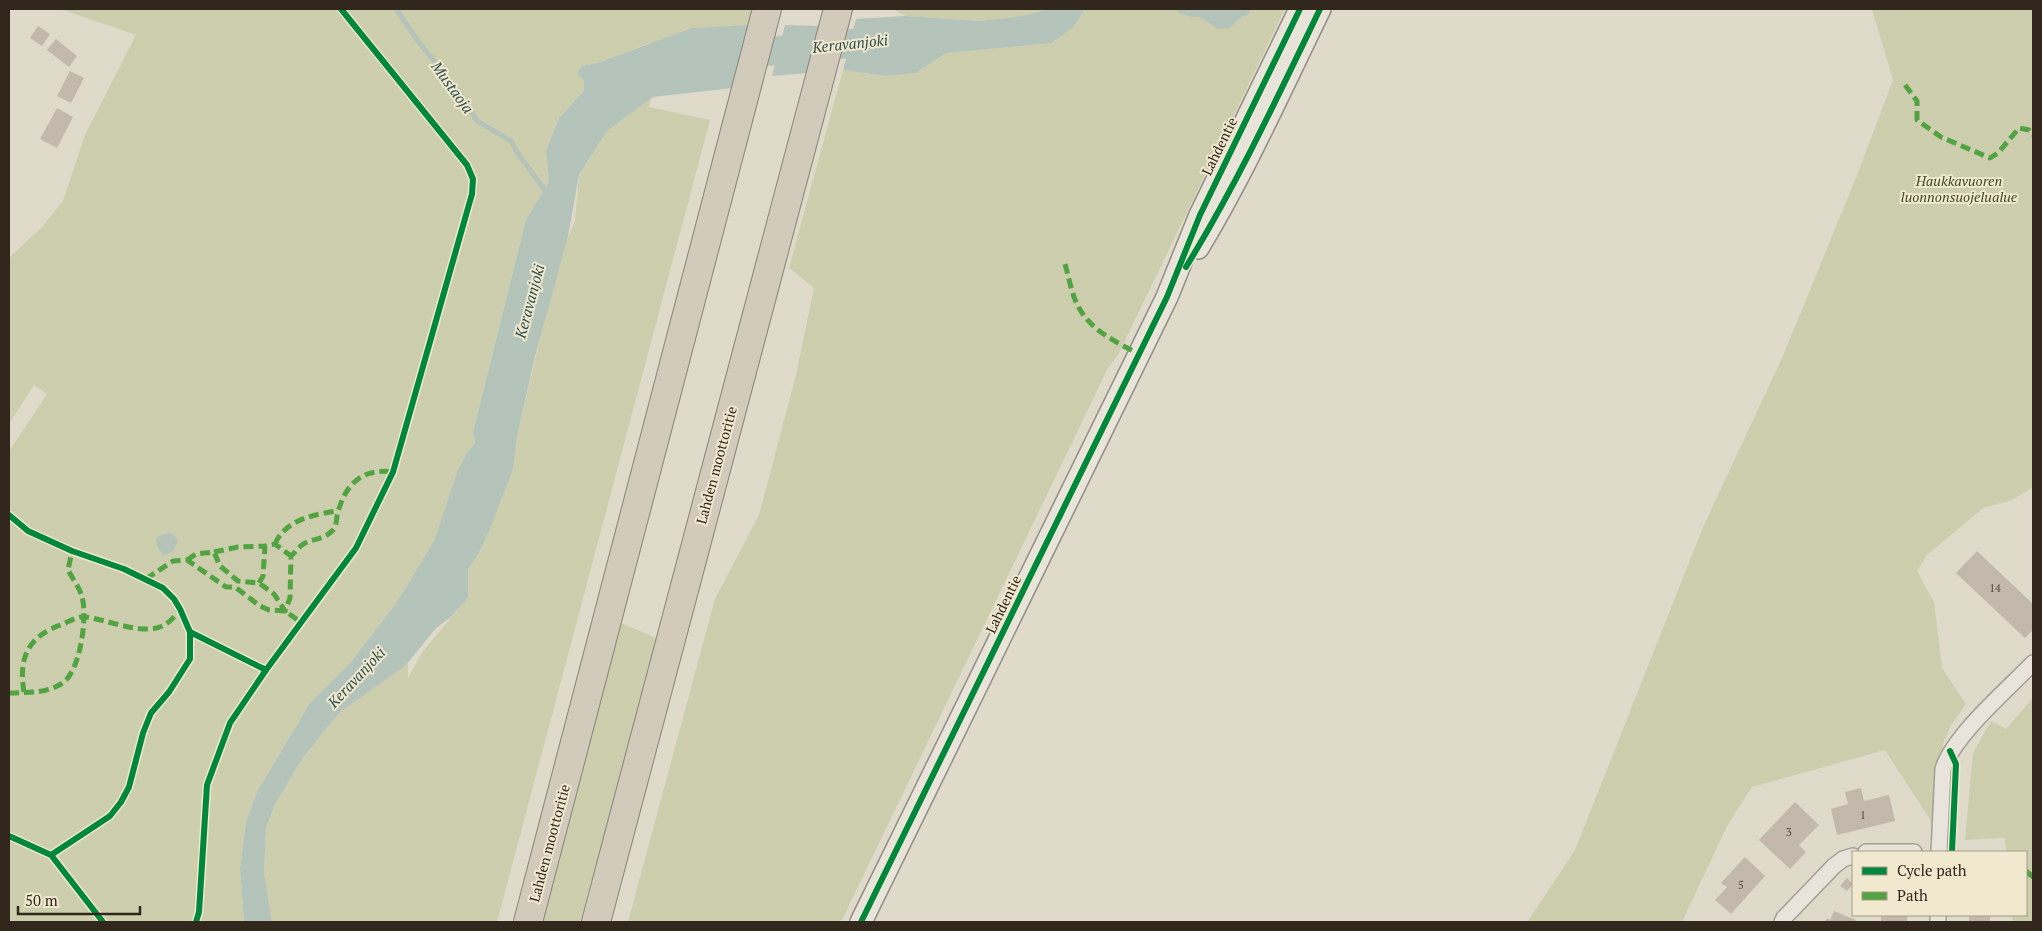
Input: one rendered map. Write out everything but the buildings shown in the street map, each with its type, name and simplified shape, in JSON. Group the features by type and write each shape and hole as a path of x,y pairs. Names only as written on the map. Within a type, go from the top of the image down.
{"highway":[{"name":"Lahden moottoritie","path":"528,922 767,9"},
{"name":"Lahden moottoritie","path":"596,922 817,81 838,9"}],"main road":[{"name":"Lahdentie","path":"861,922 1167,297 1213,223 1277,76 1300,9"},
{"name":"Lahdentie","path":"1277,76 1320,9"}],"street":[{"path":"1939,851 1943,769 1946,760 1964,734 2033,663"},
{"path":"1782,922 1834,866 1852,856"}],"green space":[{"path":"60,9 754,9 749,29 647,44 597,63 581,66 577,73 584,81 584,91 559,118 546,151 549,181 526,220 473,431 475,443 466,454 457,472 434,541 397,602 351,662 310,703 257,792 246,822 240,869 244,922 9,922 9,451 47,394 34,385 9,424 9,258 42,227 63,201 85,135 136,35"},
{"path":"893,9 1049,9 1022,16 980,21 906,16"},
{"path":"1085,9 1285,9 1118,355 1108,368 841,922 628,922 715,599 759,515 796,375 814,288 789,268 843,70 885,76 916,73 946,53 1052,43 1074,26"},
{"name":"Haukkavuoren luonnonsuojelualue","path":"1872,9 2033,9 2033,487 2012,500 1983,508 1927,555 1917,571 1934,602 1942,668 1966,704 1950,727 1943,744 1933,824 1885,750 1752,787 1727,826 1682,922 1527,922 1575,850 1704,525 1783,356 1858,173 1893,80"},
{"path":"651,98 649,107 710,120 497,922 272,922 264,872 266,828 275,804 302,759 339,713 408,662 408,678 423,651 468,598 468,569 478,555 490,529 513,470 517,436 560,256 575,221 579,176 607,131"},
{"path":"619,622 658,639 580,922 538,922"},
{"path":"2033,698 2033,922 2013,922 2012,916 2027,916 2027,851 2006,851 2005,838 1965,840 1973,753 1991,721 2006,729"}],"water":[{"path":"1049,9 1085,9 1074,26 1052,43 946,53 916,73 885,76 843,70 856,19 906,16 980,21 1022,16"},
{"path":"1176,9 1251,9 1248,15 1243,16 1229,28 1218,29 1200,17 1191,17 1180,13"},
{"path":"750,25 733,88 653,97 607,131 579,175 568,236 535,357 517,436 513,470 490,529 478,555 468,569 468,598 451,617 436,628 406,665 339,713 302,759 275,804 266,828 264,872 272,922 244,922 240,869 246,822 257,792 310,703 351,662 397,602 434,541 457,472 466,454 475,443 473,432 526,220 549,181 546,151 559,118 584,91 584,81 577,73 581,66 597,63 692,28"},
{"path":"785,25 819,26 807,73 772,76"},
{"path":"168,533 174,535 178,541 173,552 163,555 157,546 156,540 159,536"}],"waterway":[{"name":"Mustaoja","path":"396,9 418,41 460,93 477,121 511,141 518,154 547,193"},
{"name":"Keravanjoki","path":"730,55 887,40"}],"marked path":[{"path":"1905,85 1917,101 1917,120 1941,137 1990,158 1998,153 2019,128 2029,130 2033,135"},
{"path":"1065,264 1075,299 1082,313 1104,334 1139,354"},
{"path":"187,560 196,554 214,552 220,566 238,581 259,583 274,594 285,611 290,598 291,556 301,546 325,536 333,530 341,502 357,480 373,472 393,472"},
{"path":"275,544 286,529 293,524 310,516 338,511"},
{"path":"259,583 263,576 265,546 275,544 291,556"},
{"path":"214,552 238,547 265,546"},
{"path":"9,693 36,692 55,687 68,678 73,669 81,644 84,606 78,587 68,570 72,551"},
{"path":"146,579 173,561 187,560 226,587 235,587 260,606 269,610 285,611 302,623"},
{"path":"24,692 23,668 28,649 34,641 51,629 82,617 136,628 156,628 169,622 180,609"},
{"path":"2027,872 2033,877"}],"cycle path":[{"path":"196,922 199,912 207,785 230,723 266,670 356,548 393,472 472,194 473,179 467,165 341,9"},
{"path":"861,922 1167,297 1200,215 1300,9"},
{"path":"1186,267 1240,172 1320,9"},
{"path":"9,515 28,531 72,551 124,569 163,588 174,599 190,632 266,670"},
{"path":"51,855 110,816 121,802 129,787 143,733 151,713 169,692 190,659 190,632"},
{"path":"1950,751 1956,764 1952,851"},
{"path":"9,836 51,855 103,922"}]}
